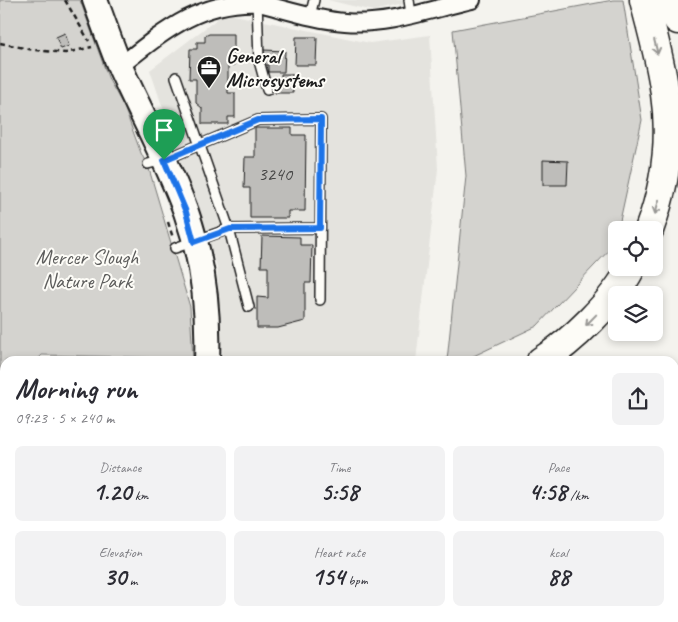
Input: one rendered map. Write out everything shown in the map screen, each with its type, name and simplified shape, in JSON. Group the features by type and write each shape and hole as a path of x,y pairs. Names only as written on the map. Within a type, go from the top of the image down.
{"highway":[{"path":"644,0 666,94 668,130 665,170 658,207 653,221"},
{"path":"670,0 678,20"},
{"path":"548,356 592,320 627,276"}],"street":[{"path":"95,0 117,68 156,162 186,212 185,245 204,284 207,312 207,356"},
{"path":"117,68 190,12 205,5 222,1 257,1 312,8 344,22 366,23 410,7 472,0"}],"lane":[{"path":"257,1 259,61 267,90"},
{"path":"176,77 230,229 249,307"},
{"path":"156,162 258,120 321,119 320,300"},
{"path":"185,245 230,229 320,228"}],"path":[{"path":"0,42 34,50 66,53 92,47"}],"shaded area":[{"path":"328,0 421,0 373,11"},
{"path":"225,13 370,43 430,35 438,169 417,356 223,356 217,267 150,70"}],"green space":[{"name":"Mercer Slough Nature Park","path":"0,0 80,0 109,80 124,107 149,169 190,307 193,356 0,356"},
{"path":"613,0 623,0 642,120 620,221 608,221 608,251 537,326 474,356 448,356 466,176 453,30"}],"building":[{"path":"65,33 69,46 61,49 56,37"},
{"path":"209,34 234,34 234,65 228,65 228,93 235,93 235,117 228,117 228,124 202,124 202,108 196,103 196,79 189,79 190,49 197,49 197,42 205,42 205,36"},
{"path":"296,37 317,37 316,65 295,65"},
{"path":"264,50 285,51 284,72 268,72 268,65 263,65"},
{"path":"281,74 292,74 293,93 275,93 275,85 281,85"},
{"path":"255,128 292,128 292,135 306,135 305,211 288,211 288,218 250,218 250,188 244,188 245,157 255,157"},
{"path":"543,160 568,161 567,185 543,185"},
{"path":"262,236 300,237 300,245 312,245 311,283 305,283 305,321 278,328 257,328 257,297 268,298 268,267 261,267"}],"place":[{"name":"General Microsystems","path":"209,89"}],"route":[{"path":"321,119 320,228 230,229 194,242 186,212 164,160 258,120 321,119"}]}
